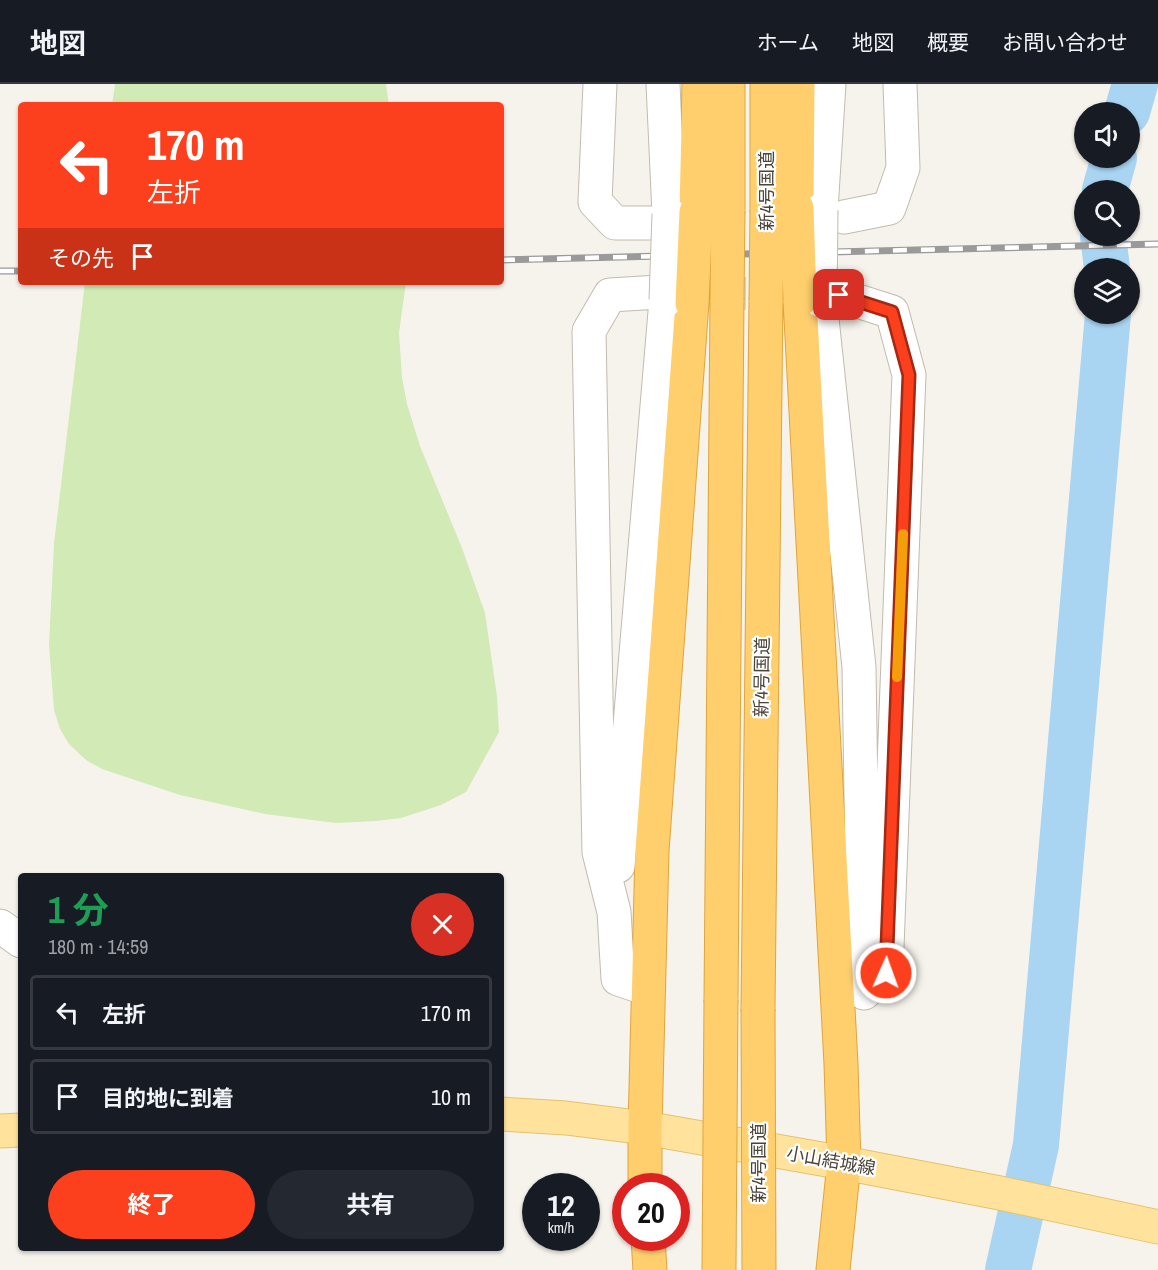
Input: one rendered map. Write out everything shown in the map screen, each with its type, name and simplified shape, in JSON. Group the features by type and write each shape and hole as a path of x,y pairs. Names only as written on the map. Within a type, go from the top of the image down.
{"highway":[{"path":"645,1173 652,851 672,298 688,215 699,84"},
{"name":"新4号国道","path":"719,1270 727,300 688,215 728,84"},
{"name":"新4号国道","path":"759,1270 758,1009 766,300 807,211 767,84"},
{"path":"798,84 807,211 820,298 851,997 844,1162 833,1270"}],"main road":[{"name":"小山結城線","path":"504,1114 566,1118 645,1128 844,1162 1158,1227"},
{"path":"0,1131 18,1130"}],"street":[{"path":"600,84 595,202 615,223 688,215 663,84"},
{"path":"829,84 807,211 889,208 903,168 900,84"},
{"path":"614,912 599,852 589,332 610,295 672,298 614,912 618,979 648,989"},
{"path":"820,298 892,312 909,375 886,973 851,997"},
{"path":"0,926 18,939"}],"green space":[{"path":"115,84 386,84 389,102 112,102"},
{"path":"85,285 406,285 399,333 402,377 407,404 420,446 462,548 485,613 497,696 499,732 466,792 441,805 401,818 376,821 336,823 265,814 180,795 102,769 86,760 69,744 60,729 54,710 49,644 54,544"}],"waterway":[{"path":"1130,102 1135,84"},
{"path":"1108,180 1111,168"},
{"path":"1104,246 1106,258"},
{"path":"1008,1270 1036,1145 1107,324"}],"tunnel":[{"path":"664,292 795,294"}],"railway":[{"path":"504,260 1158,244"},
{"path":"0,271 18,271"}],"slow traffic":[{"path":"897,677 903,534"}],"route":[{"path":"839,295 892,312 909,375 886,973"}]}
